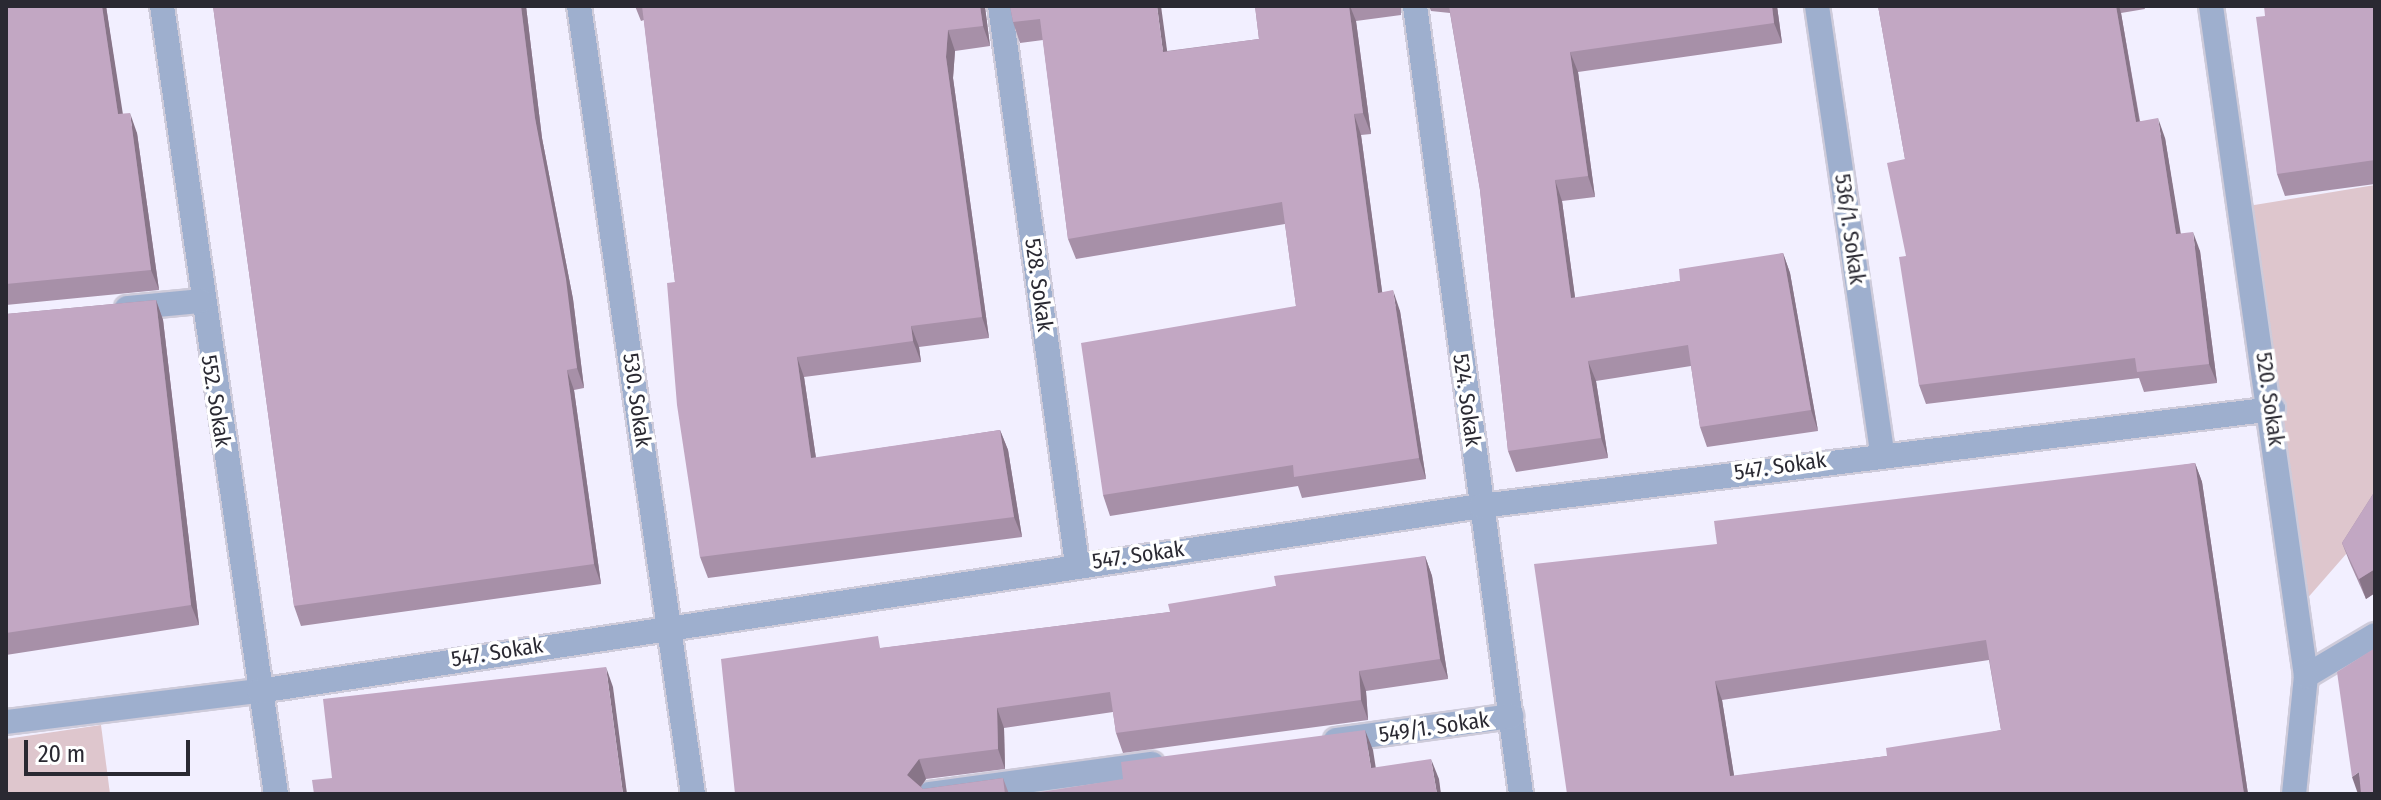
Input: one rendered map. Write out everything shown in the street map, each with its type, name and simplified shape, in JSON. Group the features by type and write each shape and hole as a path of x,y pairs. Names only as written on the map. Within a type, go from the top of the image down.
{"street":[{"name":"552. Sokak","path":"162,6 201,301 276,794"},
{"name":"530. Sokak","path":"579,6 693,794"},
{"name":"528. Sokak","path":"1000,6 1077,564"},
{"name":"524. Sokak","path":"1415,6 1521,794"},
{"name":"536/1. Sokak","path":"1817,6 1882,452"},
{"name":"520. Sokak","path":"2211,6 2273,409 2306,676 2294,794"},
{"path":"96,311 201,301"},
{"name":"547. Sokak","path":"6,722 259,691 670,625 1481,506 1882,452 2273,409"},
{"path":"2306,676 2375,635"},
{"name":"549/1. Sokak","path":"1306,744 1511,716"},
{"path":"929,794 1180,760"}],"shaded area":[{"path":"2375,185 2375,521 2298,609 2242,207"},
{"path":"101,725 110,794 6,794 6,739"}],"building":[{"path":"6,6 102,6 118,114 130,113 151,270 6,284"},
{"path":"213,6 521,6 535,118 566,279 577,368 567,370 594,564 294,606"},
{"path":"642,6 980,6 983,26 948,30 946,57 982,317 911,326 913,341 797,357 811,458 1000,430 1014,517 700,557 677,405 667,283 675,282"},
{"path":"1010,6 1157,6 1163,52 1259,39 1255,6 1349,6 1363,113 1354,114 1378,293 1393,290 1419,458 1294,477 1293,465 1103,495 1081,343 1296,306 1282,202 1068,239 1040,19 1013,22"},
{"path":"1449,6 1772,6 1774,23 1570,52 1588,176 1555,180 1571,298 1680,281 1679,269 1783,253 1811,410 1700,427 1688,345 1588,361 1601,438 1508,451 1480,190"},
{"path":"1878,6 2116,6 2136,122 2158,118 2176,234 2193,232 2209,364 2137,372 2135,358 1919,385 1899,257 1906,256 1887,163 1905,159"},
{"path":"2264,6 2375,6 2375,160 2277,174 2256,17 2265,16"},
{"path":"156,300 191,605 6,633 6,314"},
{"path":"2195,463 2244,794 1567,794 1534,564 1717,544 1714,521","holes":["1986,640 2001,730 1886,748 1887,756 1730,776 1715,681"]},
{"path":"2375,491 2375,569 2359,579 2342,543"},
{"path":"1425,556 1440,659 1359,671 1361,700 1116,733 1110,692 997,708 998,749 919,759 907,775 923,789 1003,778 1005,794 735,794 721,659 878,636 880,648 1170,612 1168,604 1276,586 1274,576"},
{"path":"2375,648 2375,794 2361,794 2359,772 2352,777 2337,672"},
{"path":"606,667 623,794 314,794 312,780 332,778 323,699"},
{"path":"1365,730 1371,768 1431,759 1437,794 1028,794 1123,779 1121,762"}]}
